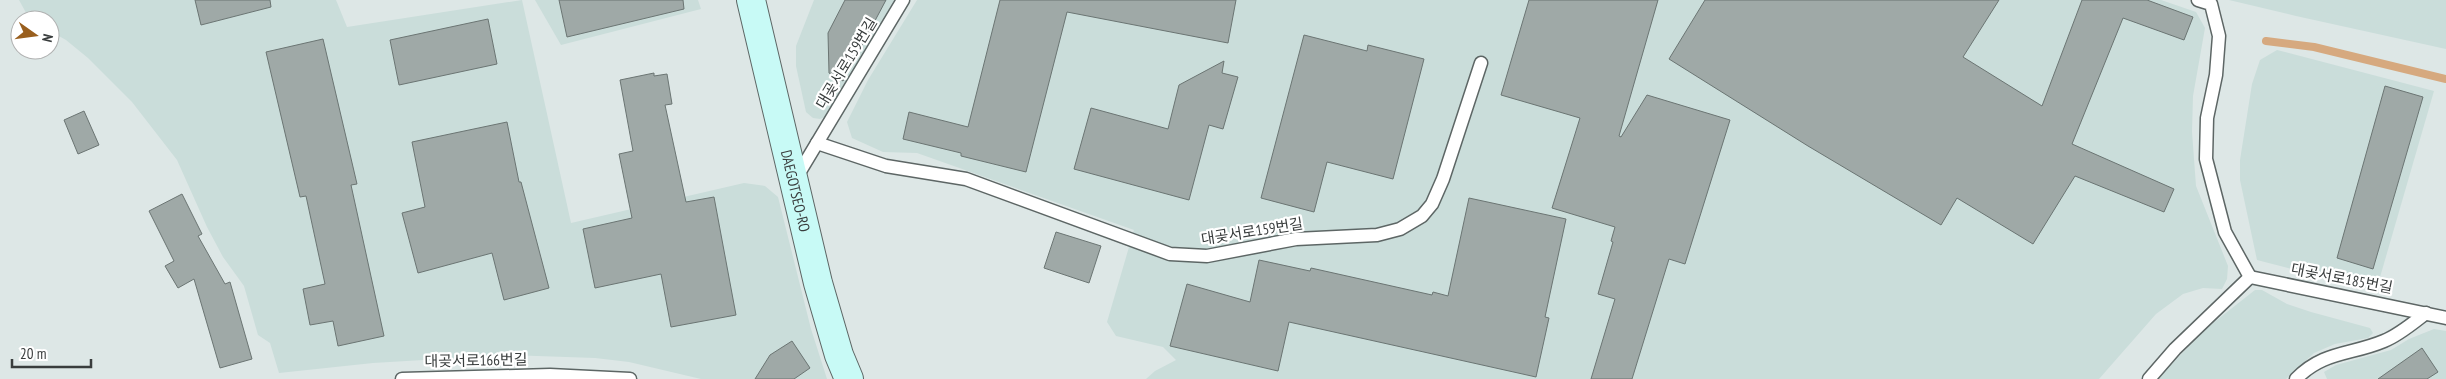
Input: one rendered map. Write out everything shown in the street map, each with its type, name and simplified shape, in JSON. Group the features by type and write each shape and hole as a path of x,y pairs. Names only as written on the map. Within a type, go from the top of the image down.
{"street":[{"name":"DAEGOTSEO-RO","path":"751,0 818,283 839,355 849,379"}],"lane":[{"name":"대곶서로159번길","path":"794,182 903,0"},
{"path":"2149,379 2175,350 2250,277 2225,232 2206,159 2207,118 2216,76 2219,36 2212,2 2198,0"},
{"name":"대곶서로159번길","path":"817,143 886,166 966,179 1170,254 1207,256 1296,239 1377,235 1400,229 1422,216 1432,204 1443,179 1481,63"},
{"name":"대곶서로185번길","path":"2250,277 2446,318"},
{"path":"2296,379 2306,369 2321,359 2386,341 2426,313"},
{"name":"대곶서로166번길","path":"402,379 550,375 630,379"}],"shaded area":[{"path":"19,0 336,0 347,27 522,0 571,223 744,183 765,186 778,197 811,329 827,379 701,379 629,362 595,358 507,355 373,363 279,373 270,343 258,335 244,286 223,257 207,227 177,160 132,102 88,58 60,37 60,10 24,10"},
{"path":"535,0 698,0 701,9 561,45"},
{"path":"814,0 895,0 828,116 820,119 813,118 806,112 796,66 796,46"},
{"path":"917,0 2161,0 2196,12 2205,28 2193,96 2192,132 2196,186 2228,266 2227,279 2222,289 2203,288 2183,294 2156,314 2099,379 1146,379 1155,371 1176,360 1163,347 1116,336 1107,322 1134,230 917,153 883,152 852,138 847,122 868,80"},
{"path":"2229,0 2446,0 2446,49 2296,16"},
{"path":"2277,50 2434,91 2376,291 2257,260 2240,180 2240,160 2252,84 2260,60"},
{"path":"2255,290 2262,290 2287,304 2311,312 2370,328 2373,333 2368,338 2335,344 2314,353 2286,379 2157,379 2208,327"},
{"path":"2434,329 2446,331 2446,379 2327,379 2324,372 2336,365 2391,350 2409,339"}],"building":[{"path":"195,0 270,0 271,7 201,25"},
{"path":"559,0 683,0 684,9 567,37"},
{"path":"845,0 886,0 843,81 829,73 828,33"},
{"path":"1000,0 1236,0 1228,43 1067,12 1026,172 961,156 961,153 903,139 909,112 968,127"},
{"path":"1529,0 1658,0 1619,136 1621,137 1647,95 1730,120 1685,264 1669,259 1632,379 1591,379 1615,299 1598,294 1613,242 1611,241 1615,227 1552,208 1580,118 1501,95"},
{"path":"1705,0 1999,0 1963,57 2042,106 2082,0 2147,0 2193,17 2184,40 2123,18 2072,144 2174,189 2164,212 2075,176 2033,244 1957,198 1941,225 1808,146 1669,59"},
{"path":"488,19 497,64 399,85 390,40"},
{"path":"1304,35 1367,51 1368,45 1424,59 1393,179 1327,162 1314,212 1261,198"},
{"path":"323,39 357,184 351,185 384,336 338,346 333,321 310,325 303,289 325,284 306,196 300,197 266,52"},
{"path":"1224,61 1222,73 1238,77 1223,129 1209,125 1189,200 1074,169 1091,108 1168,129 1179,85"},
{"path":"654,73 654,76 667,74 672,104 665,105 686,202 714,197 736,315 671,327 661,274 595,288 583,229 632,218 619,154 633,151 620,80"},
{"path":"2385,86 2423,97 2373,269 2337,258"},
{"path":"84,111 99,145 78,154 64,120"},
{"path":"507,122 519,182 521,182 549,288 504,300 492,253 418,273 402,213 425,207 412,142"},
{"path":"182,194 202,234 198,236 225,284 230,282 252,359 220,368 194,279 178,288 165,266 174,261 149,211"},
{"path":"1469,198 1566,219 1545,317 1549,318 1536,377 1289,322 1278,371 1170,346 1187,284 1250,302 1259,260 1310,271 1311,268 1432,295 1433,292 1448,296"},
{"path":"1056,232 1101,246 1089,283 1044,268"},
{"path":"792,341 810,368 794,379 755,379 770,355"},
{"path":"2422,348 2438,372 2427,379 2378,379"}],"waterway":[{"path":"2266,41 2314,47 2446,79"}]}
